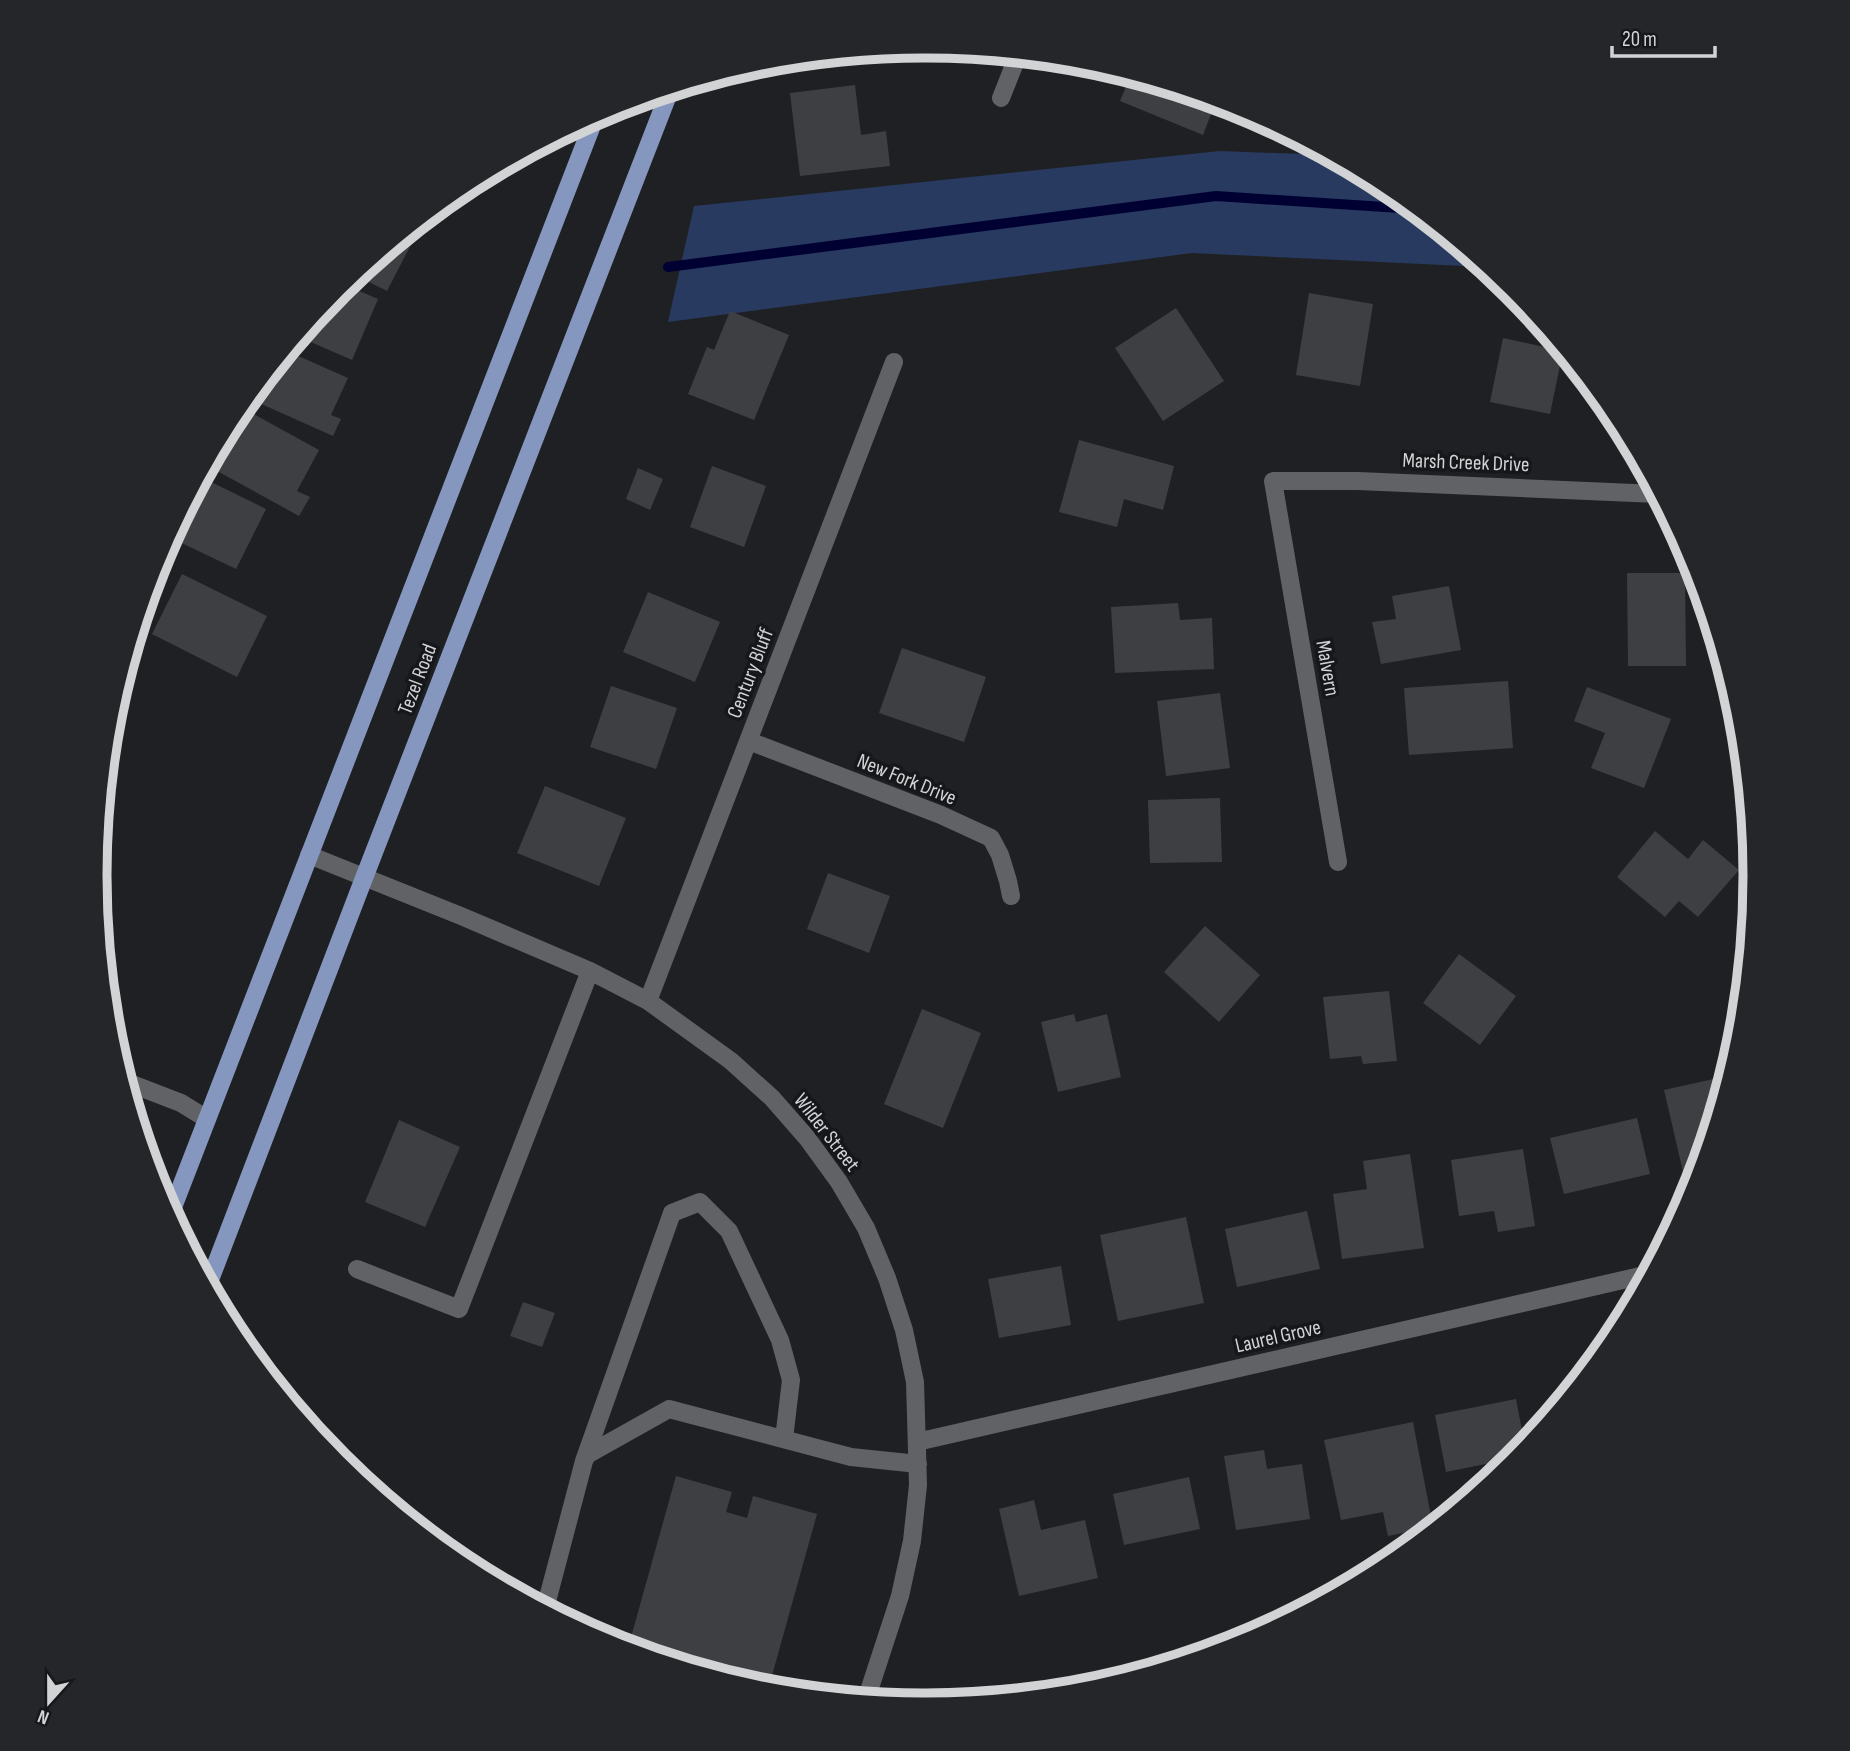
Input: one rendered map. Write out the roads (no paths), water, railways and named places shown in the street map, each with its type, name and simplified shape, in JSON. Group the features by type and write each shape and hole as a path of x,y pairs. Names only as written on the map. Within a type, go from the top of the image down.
{"main road":[{"name":"Tezel Road","path":"212,1275 666,100"},
{"name":"Tezel Road","path":"175,1201 590,130"}],"street":[{"path":"1000,98 1014,63"},
{"name":"Century Bluff","path":"649,1001 894,362"},
{"name":"Marsh Creek Drive","path":"1273,481 1358,481 1647,494"},
{"name":"Malvern","path":"1273,481 1338,862"},
{"name":"New Fork Drive","path":"749,741 941,815 991,838 1009,881 1011,896"},
{"name":"Wilder Street","path":"309,855 590,971 649,1001 732,1062 772,1098 807,1138 839,1182 866,1228 887,1278 904,1329 915,1382 918,1485 912,1541 900,1596 869,1691"},
{"path":"357,1269 459,1309 590,971"},
{"path":"135,1085 181,1103 207,1119"},
{"path":"547,1601 584,1461 672,1213 700,1202 729,1231 780,1340 791,1380 784,1439"},
{"name":"Laurel Grove","path":"917,1442 1637,1277"},
{"path":"584,1461 587,1455 670,1409 851,1457 918,1464"}],"waterway":[{"path":"668,267 1216,196 1396,208"}]}
